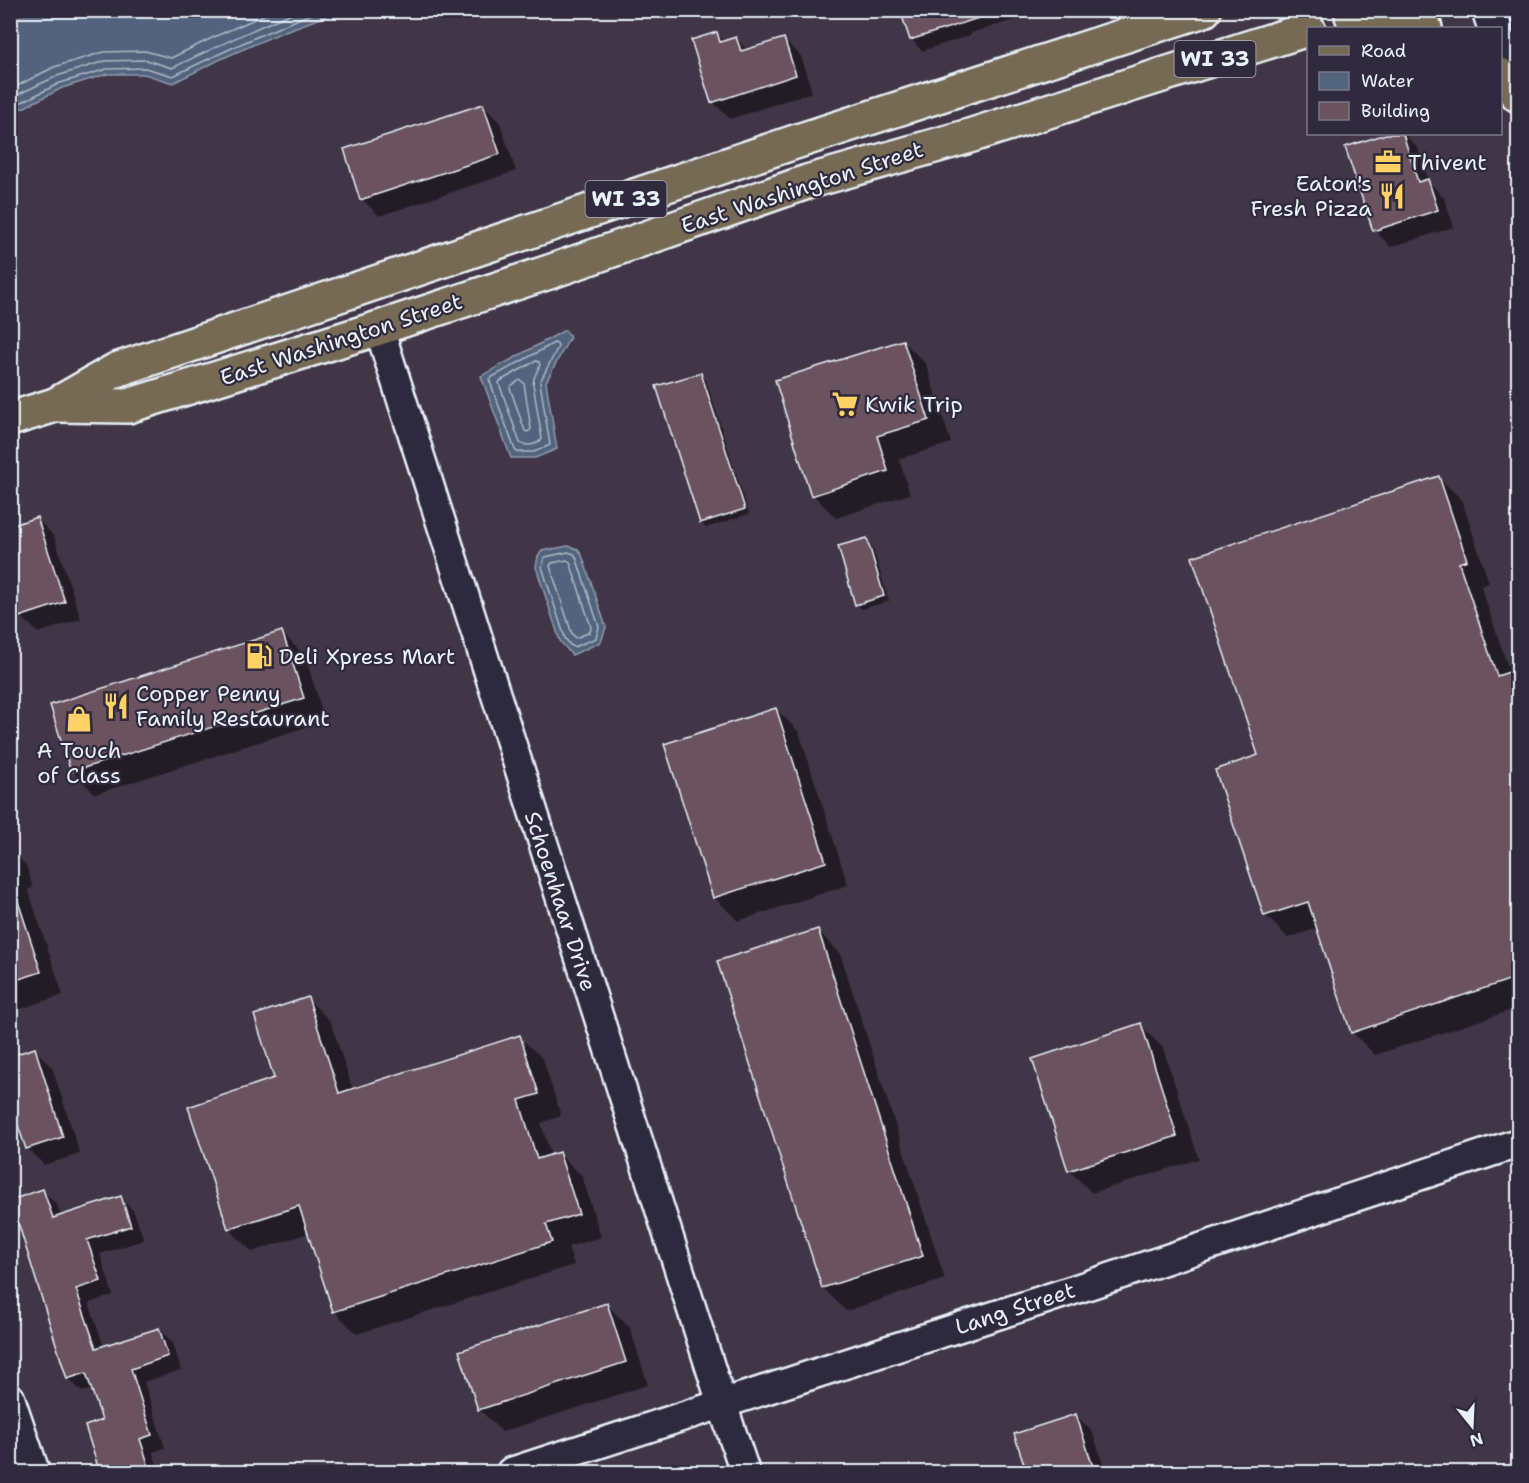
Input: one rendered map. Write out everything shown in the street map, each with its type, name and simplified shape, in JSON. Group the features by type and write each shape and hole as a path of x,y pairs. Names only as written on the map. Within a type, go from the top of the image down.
{"main road":[{"name":"East Washington Street","path":"10,419 55,405 116,370 795,142 1204,10"},
{"name":"East Washington Street","path":"1316,27 1361,13"},
{"path":"1361,13 1421,27"},
{"name":"East Washington Street","path":"55,405 128,406 379,328 552,271 807,182 966,136 1307,30"},
{"path":"1502,77 1518,95"}],"street":[{"path":"1489,10 1495,27"},
{"path":"1502,50 1518,95"},
{"name":"Schoenhaar Drive","path":"379,328 745,1473"},
{"name":"Lang Street","path":"511,1473 1518,1143"},
{"path":"10,1398 35,1473"}],"water":[{"path":"11,10 340,11 285,31 173,83 144,74 107,74 62,88 23,108 11,110"},
{"path":"565,330 570,337 546,382 557,449 535,458 511,458 481,376"},
{"path":"568,546 578,549 582,555 606,627 601,642 572,655 560,641 536,567 538,556 542,551"}],"building":[{"path":"900,10 988,10 988,15 910,40"},
{"path":"717,32 720,42 736,37 741,51 784,38 796,75 711,103 691,40"},
{"path":"483,104 500,154 360,200 344,149"},
{"path":"1383,135 1403,135 1418,182 1428,179 1438,210 1373,231 1345,147"},
{"path":"903,340 929,420 877,436 888,471 811,496 775,380"},
{"path":"701,373 745,509 700,523 656,386"},
{"path":"1439,476 1467,560 1459,563 1497,676 1518,669 1518,977 1351,1033 1308,902 1264,916 1215,770 1258,755 1192,557"},
{"path":"37,517 65,602 19,617 10,589 10,526"},
{"path":"867,538 884,596 855,605 838,546"},
{"path":"282,631 304,698 71,772 50,705"},
{"path":"776,708 826,862 713,898 664,744"},
{"path":"15,892 41,972 10,982 10,893"},
{"path":"818,929 923,1256 822,1288 717,961"},
{"path":"308,997 339,1093 520,1035 539,1094 519,1100 537,1159 559,1152 579,1214 546,1224 552,1242 333,1312 299,1206 228,1229 188,1107 274,1078 254,1015"},
{"path":"1141,1023 1177,1136 1068,1171 1032,1059"},
{"path":"35,1048 63,1137 26,1149 10,1102 10,1056"},
{"path":"43,1189 53,1218 121,1196 131,1226 87,1240 101,1281 76,1289 96,1348 159,1328 168,1356 131,1369 152,1435 140,1439 151,1473 100,1473 85,1426 102,1420 86,1373 67,1379 11,1200"},
{"path":"607,1303 626,1362 478,1410 459,1351"},
{"path":"1076,1414 1095,1473 1027,1473 1014,1434"}],"place":[{"name":"Thivent","path":"1388,162"},
{"name":"Eaton's Fresh Pizza","path":"1392,196"},
{"name":"Kwik Trip","path":"845,404"},
{"name":"Deli Xpress Mart","path":"259,656"},
{"name":"Copper Penny Family Restaurant","path":"116,706"},
{"name":"A Touch of Class","path":"79,719"}]}
